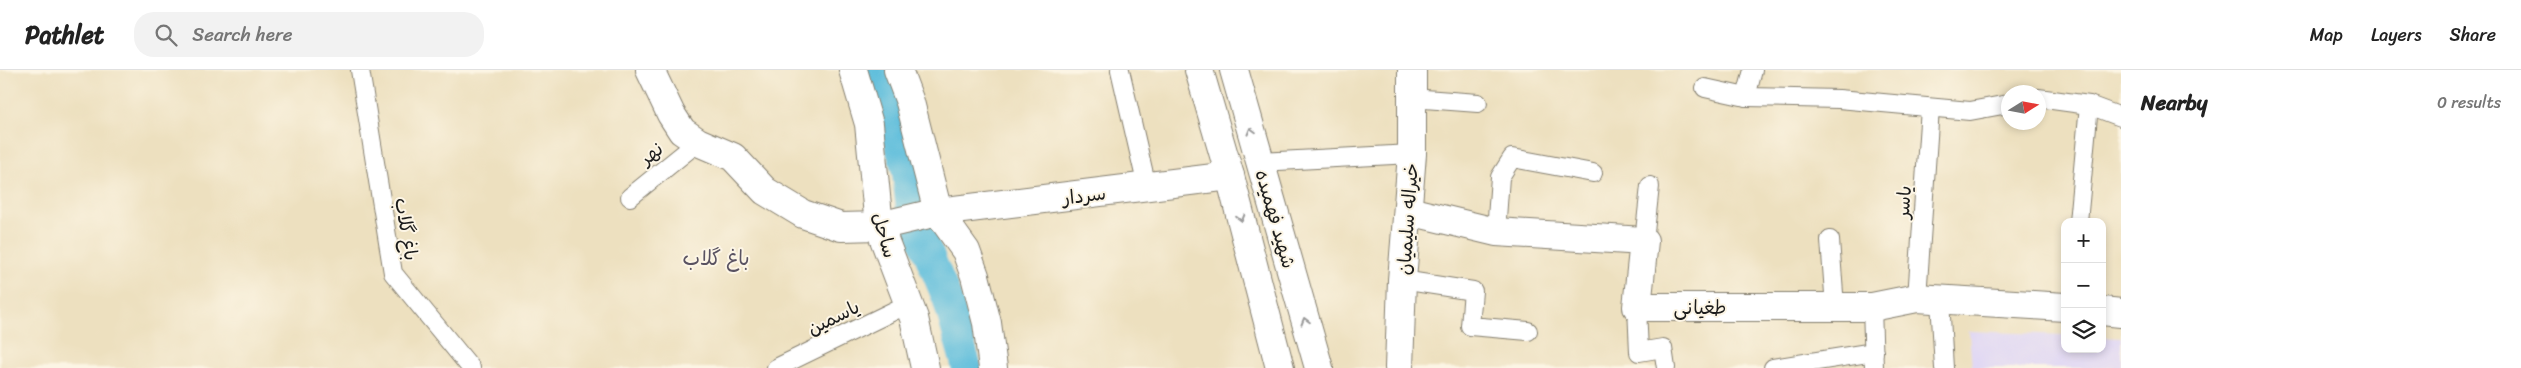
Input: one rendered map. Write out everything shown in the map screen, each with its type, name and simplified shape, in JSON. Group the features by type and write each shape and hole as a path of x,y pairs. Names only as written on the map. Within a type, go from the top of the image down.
{"street":[{"name":"سردار","path":"650,70 671,114 682,131 698,142 733,157 765,191 803,214 841,227 879,226 938,212 1230,176"},
{"name":"ساحل","path":"853,70 869,124 879,226 914,318 925,368"},
{"path":"898,70 910,102 938,212 966,251 975,276 987,322 993,368"},
{"name":"شهید فهمیده","path":"1234,70 1319,368"},
{"name":"خیراله سلیمیان","path":"1399,368 1402,280 1412,154 1412,70"},
{"name":"شهید فهمیده","path":"1199,72 1230,176 1280,368"},
{"path":"1408,211 1496,232 1644,241 1637,307"},
{"name":"طغیانی","path":"1637,307 1872,307 1929,299 2061,307"},
{"path":"2106,311 2121,313"}],"lane":[{"name":"باغ گلاب","path":"360,70 392,273 471,368"},
{"path":"1120,70 1148,187"},
{"path":"1746,98 1753,70"},
{"path":"1705,88 1746,98 1840,99 1970,111 2001,105"},
{"path":"1411,98 1478,103"},
{"path":"2046,99 2089,105 2121,117"},
{"path":"2078,218 2089,105"},
{"name":"یاسر","path":"1930,108 1929,299 1944,368"},
{"name":"نهر","path":"630,196 698,142"},
{"path":"1259,162 1412,154"},
{"path":"1496,232 1500,177 1512,158 1593,172"},
{"path":"1644,241 1650,186"},
{"path":"1830,240 1834,307"},
{"path":"1402,280 1473,291 1470,326 1528,331"},
{"name":"یاسمین","path":"776,368 908,304"},
{"path":"1637,307 1639,352 1663,348 1666,368"},
{"path":"1772,368 1874,360 1872,307"}],"shaded area":[{"path":"1969,331 2061,335 2061,353 2106,353 2106,337 2121,338 2121,368 1972,368"}],"waterway":[{"path":"880,70 907,173 911,212 947,298 967,368"}],"district":[{"name":"باغ گلاب","path":"716,258"}]}
